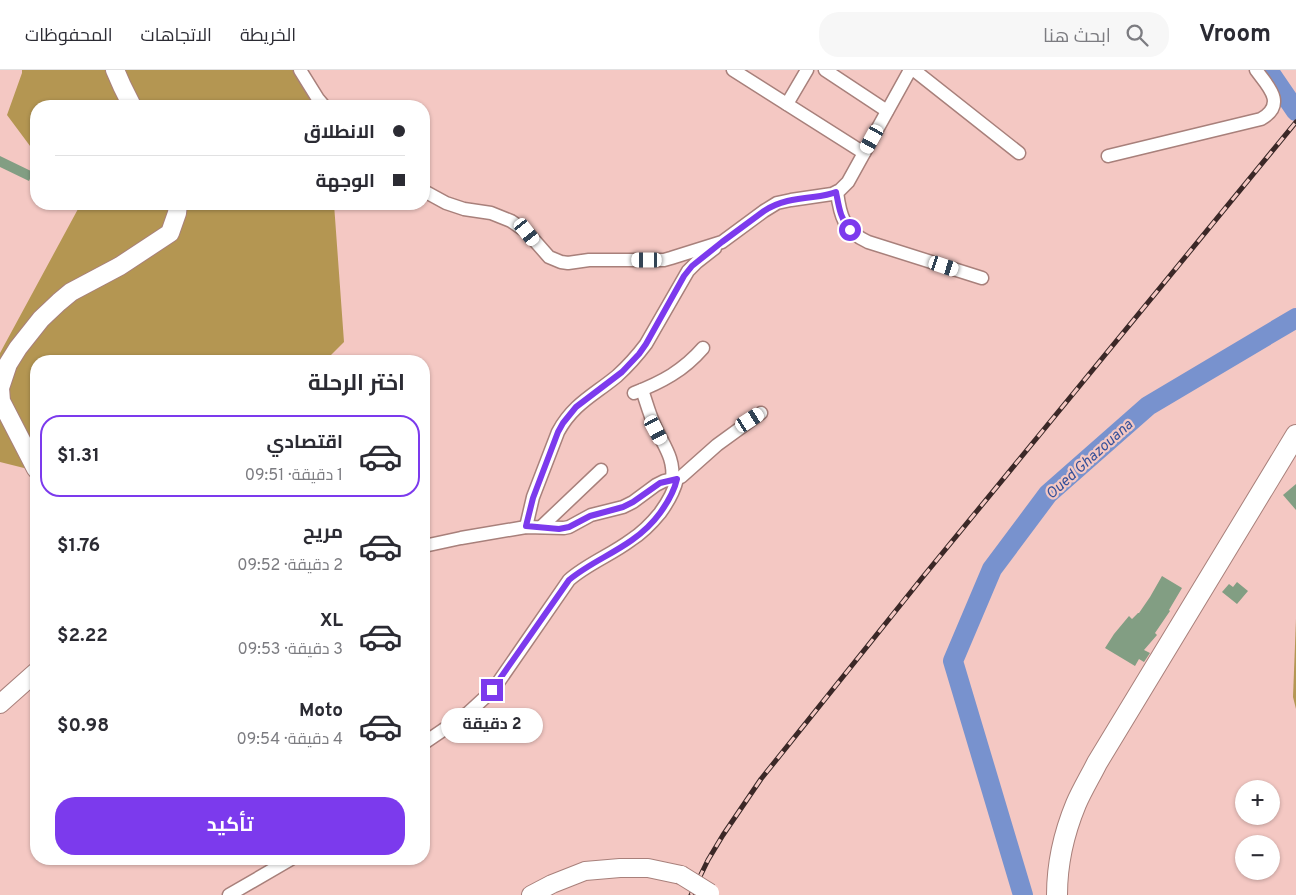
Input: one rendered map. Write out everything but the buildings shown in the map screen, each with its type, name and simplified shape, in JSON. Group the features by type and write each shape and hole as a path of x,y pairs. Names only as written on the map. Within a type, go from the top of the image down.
{"main road":[{"path":"115,70 129,100"},
{"path":"30,457 1,401 0,388 8,364 41,319 71,292 120,266 170,233 177,210"},
{"path":"1057,895 1057,876 1064,837 1075,805 1097,763 1296,435"},
{"path":"0,704 30,677"},
{"path":"531,895 552,884 585,871 620,868 648,868 680,876 711,894"}],"street":[{"path":"300,70 319,100"},
{"path":"733,70 864,153"},
{"path":"787,104 807,70"},
{"path":"825,70 887,111"},
{"path":"526,526 533,498 563,423 576,407 622,372 639,354 688,271 722,242 777,203 828,195 840,190 848,182 910,70"},
{"path":"914,70 1019,153"},
{"path":"1108,156 1261,119 1270,112 1274,96 1272,90 1256,70"},
{"path":"836,192 842,218 850,230 861,239 982,278"},
{"path":"430,195 464,209 490,214 511,221 527,232 549,257 561,262 664,260 722,242"},
{"path":"430,739 468,713 485,698 500,680 569,580 578,572 630,542 646,528 668,503 675,488 673,466 638,392 675,373 693,359 703,348"},
{"path":"430,545 526,526 559,529 569,527 590,516 628,505 656,485 684,475 722,440 761,413"},
{"path":"541,527 600,470"},
{"path":"229,895 281,865"}],"shaded area":[{"path":"22,70 298,70 314,100 30,100 30,146 7,115"},
{"path":"77,210 334,210 344,342 331,355 30,355 30,470 0,462 0,353"},
{"path":"1296,619 1296,709 1293,697"}],"waterway":[{"name":"Oued Ghazouana","path":"1268,70 1296,111"},
{"name":"Oued Ghazouana","path":"1023,895 953,661 992,569 1048,494 1148,406 1296,318"}],"railway":[{"path":"691,895 723,835 761,779 922,578 1296,122"}],"route":[{"path":"492,690 569,580 578,572 630,542 655,519 668,503 675,488 677,479 664,482 656,485 628,505 590,516 569,527 559,529 526,526 530,507 558,432 569,415 584,400 622,372 639,354 684,276 692,266 770,206 784,201 828,195 836,192 839,210 850,230"}]}
